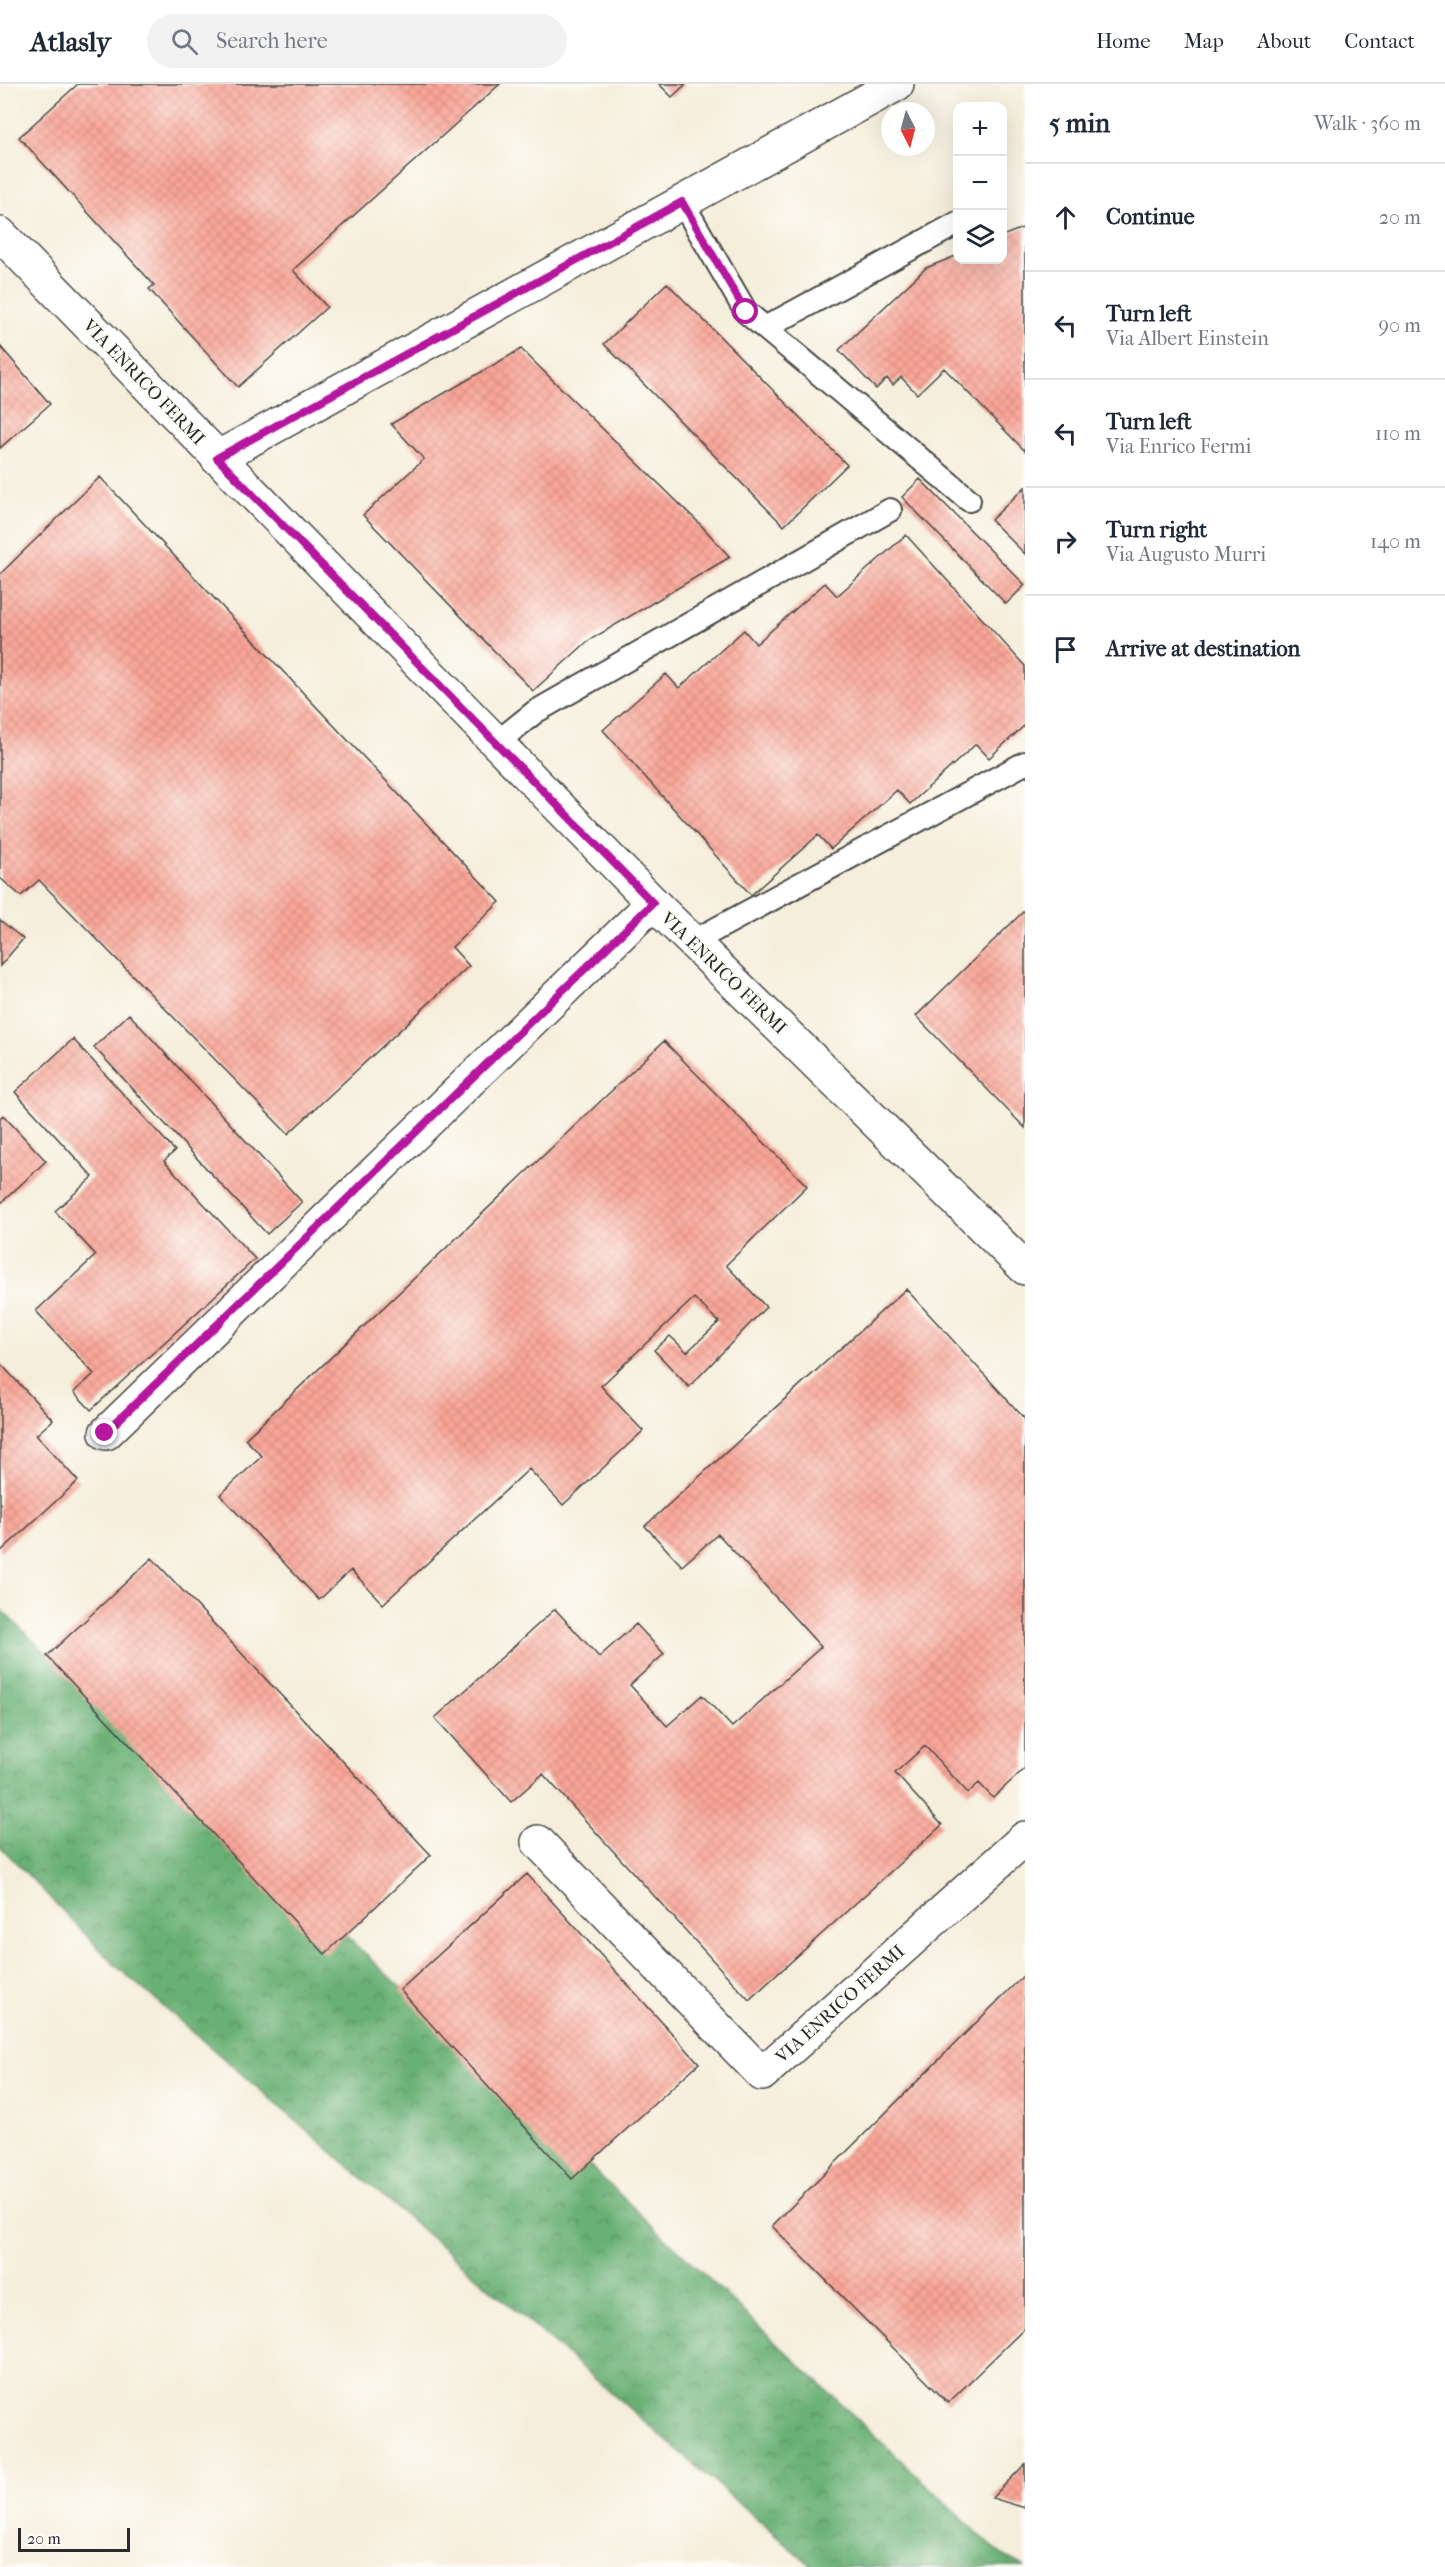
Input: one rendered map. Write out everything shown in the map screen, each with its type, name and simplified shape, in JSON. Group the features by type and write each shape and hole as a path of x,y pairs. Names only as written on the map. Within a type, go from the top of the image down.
{"street":[{"path":"217,458 897,84"},
{"name":"VIA ENRICO FERMI","path":"0,234 495,744 692,942 1025,1268"},
{"path":"105,1433 653,903"},
{"name":"VIA ENRICO FERMI","path":"538,1842 762,2074 1025,1838"}],"lane":[{"path":"682,202 746,312 969,500"},
{"path":"765,328 953,225"},
{"path":"495,744 535,712 890,510"},
{"path":"692,942 731,918 1025,763"}],"green space":[{"path":"0,1609 999,2553 1025,2567 813,2567 114,1964 0,1846"}],"building":[{"path":"78,84 500,84 293,270 327,307 238,387 149,289 154,285 19,137"},
{"path":"659,84 686,84 672,97"},
{"path":"1025,227 1025,451 944,368 917,394 901,377 893,385 887,378 876,389 839,350 926,268 953,257 953,264 1007,264 1007,234"},
{"path":"667,283 847,465 784,526 604,344"},
{"path":"0,346 50,404 0,448"},
{"path":"521,349 699,523 730,557 588,641 533,691 363,515 424,459 391,424"},
{"path":"100,477 500,902 452,947 469,966 288,1134 39,880 21,896 0,878 0,574"},
{"path":"920,479 1025,585 1006,604 902,497"},
{"path":"1025,487 1025,554 991,520"},
{"path":"906,535 1025,666 1025,725 989,758 976,744 910,804 897,790 831,849 818,835 751,895 603,730 666,674 679,688 744,630 756,644 825,583 837,596"},
{"path":"1025,910 1025,1128 916,1016"},
{"path":"0,920 23,939 0,966"},
{"path":"129,1014 302,1202 267,1234 94,1047"},
{"path":"73,1039 175,1151 164,1161 255,1259 91,1410 74,1392 94,1374 36,1311 96,1255 55,1211 93,1177 15,1092"},
{"path":"664,1041 807,1186 726,1265 766,1307 689,1387 654,1350 670,1336 687,1352 719,1322 694,1298 601,1386 643,1431 563,1505 529,1469 383,1604 351,1570 319,1600 220,1495 262,1456 245,1439"},
{"path":"3,1115 46,1161 0,1204 0,1118"},
{"path":"906,1289 1025,1419 1025,1768 993,1798 979,1783 968,1793 925,1746 895,1773 942,1825 749,2000 543,1774 511,1802 435,1718 555,1609 599,1657 636,1624 664,1654 630,1685 667,1726 702,1695 732,1727 821,1647 718,1534 682,1566 645,1526"},
{"path":"0,1363 53,1420 36,1435 78,1481 0,1552"},
{"path":"152,1558 431,1855 325,1954 47,1656"},
{"path":"527,1874 699,2063 572,2179 400,1990"},
{"path":"1025,1974 1025,2328 948,2403 772,2226"},
{"path":"1025,2464 1025,2508 992,2498"}],"route":[{"path":"105,1433 653,903 217,458 682,202 746,312"}]}
